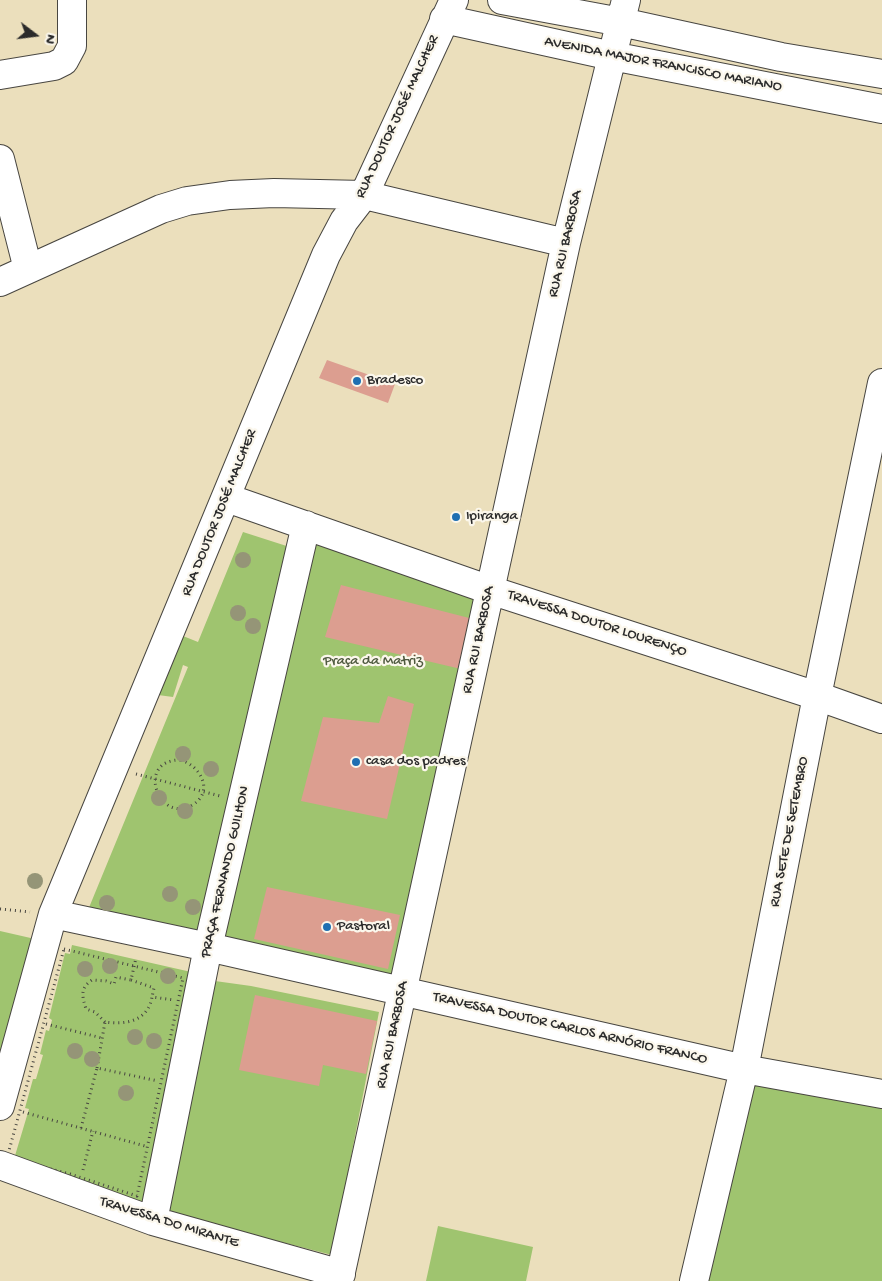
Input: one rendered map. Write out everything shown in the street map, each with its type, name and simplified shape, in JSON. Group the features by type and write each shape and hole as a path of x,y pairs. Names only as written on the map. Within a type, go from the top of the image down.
{"street":[{"path":"0,75 54,66 64,61 72,46 72,0"},
{"name":"AVENIDA MAJOR FRANCISCO MARIANO","path":"502,0 623,11 781,57 882,74"},
{"name":"AVENIDA MAJOR FRANCISCO MARIANO","path":"449,10 612,56 882,109"},
{"name":"RUA DOUTOR JOSÉ MALCHER","path":"10,1109 18,1040 53,914 227,498 326,255 344,221 364,195 449,10"},
{"name":"RUA RUI BARBOSA","path":"340,1278 566,243 623,11"},
{"path":"0,158 28,269"},
{"path":"0,282 161,208 188,201 230,195 364,195 566,243"},
{"name":"RUA SETE DE SETEMBRO","path":"694,1281 744,1069 817,696 882,382"},
{"name":"TRAVESSA DOUTOR LOURENÇO","path":"227,498 490,590 817,696 882,720"},
{"name":"PRAÇA FERNANDO GUILHON","path":"153,1221 208,947 306,525"},
{"name":"TRAVESSA DOUTOR CARLOS ARNÓRIO FRANCO","path":"53,914 208,947 744,1069 882,1094"},
{"name":"TRAVESSA DO MIRANTE","path":"0,1165 153,1221 340,1278"}],"path":[{"path":"181,760 198,771 204,783 204,791 197,802 182,809 177,808 165,804 159,798 155,787 155,779 160,768 166,763 181,760"},
{"path":"136,773 222,796"},
{"path":"64,950 183,978 138,1196 7,1158 10,1109 44,1023 64,950"},
{"path":"131,980 136,958"},
{"path":"116,977 154,988 152,996 151,1006 138,1018 119,1024 105,1022 95,1012 86,1009 82,993 84,987 92,980 114,984 116,977"},
{"path":"152,996 174,1000"},
{"path":"81,1128 97,1068 105,1022"},
{"path":"44,1023 102,1038"},
{"path":"97,1068 162,1082"},
{"path":"10,1109 148,1147"},
{"path":"80,1178 93,1132"}],"green space":[{"path":"243,532 299,550 205,938 88,910 188,667 183,665 173,697 158,695 183,636 198,642"},
{"name":"Praça da Matriz","path":"308,533 479,596 395,982 223,944"},
{"path":"0,931 35,939 0,1065"},
{"path":"72,945 200,974 148,1216 14,1159 29,1109 25,1108 33,1079 36,1079 43,1055 40,1054 46,1030 49,1031 52,1020 49,1018 65,953 70,954"},
{"path":"215,981 251,986 379,1012 332,1255 164,1212"},
{"path":"744,1069 882,1101 882,1281 694,1281"},
{"path":"438,1226 533,1247 526,1281 426,1281"}],"building":[{"name":"Bradesco","path":"327,360 395,384 388,403 319,378"},
{"path":"341,585 473,619 461,669 325,637"},
{"name":"casa dos padres","path":"388,696 414,704 387,819 301,801 323,717 379,723"},
{"name":"Pastoral","path":"267,887 400,915 388,969 254,939"},
{"path":"255,995 377,1021 366,1074 323,1065 319,1086 239,1070"}],"place":[{"name":"Bradesco","path":"357,381"},
{"name":"Ipiranga","path":"456,517"},
{"name":"casa dos padres","path":"356,762"},
{"name":"Pastoral","path":"327,927"}]}
